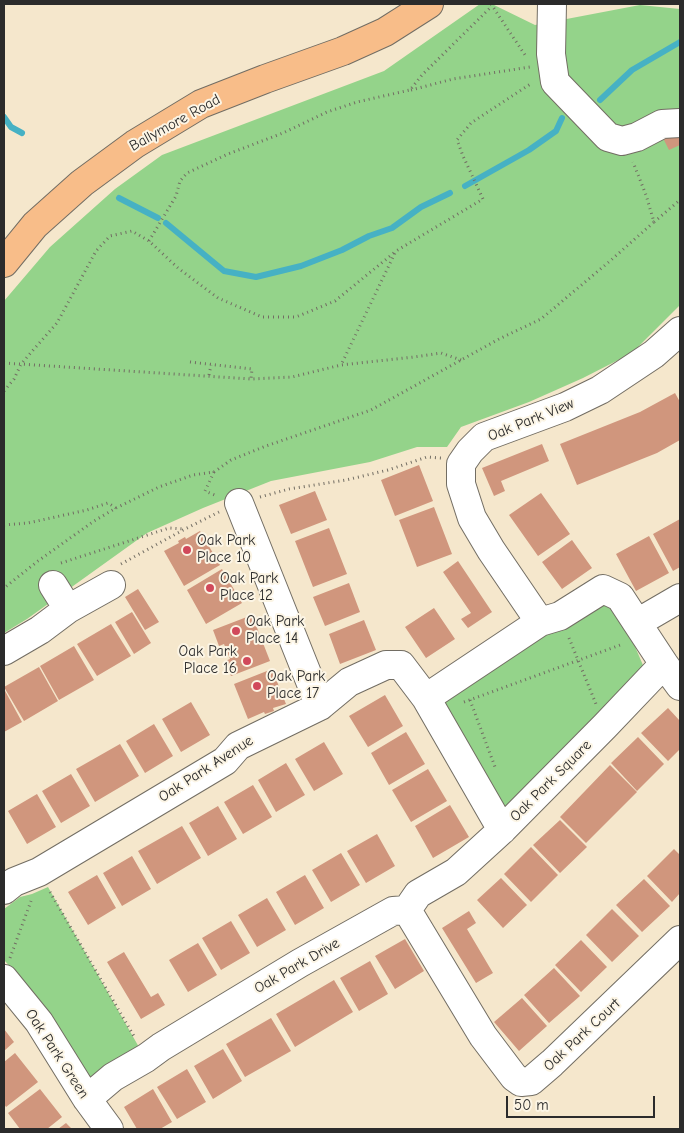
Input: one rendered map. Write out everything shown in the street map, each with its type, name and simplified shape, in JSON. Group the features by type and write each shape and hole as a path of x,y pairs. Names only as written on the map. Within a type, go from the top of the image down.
{"main road":[{"name":"Ballymore Road","path":"4,263 35,225 82,183 135,144 202,104 343,51 385,32 429,4"}],"street":[{"path":"558,4 552,4 550,54 555,82 608,137 622,142 637,137 662,124 680,123"},
{"name":"Oak Park View","path":"550,619 491,550 472,518 460,484 461,464 484,437 565,407 600,390 654,354 680,332"},
{"path":"240,503 320,706"},
{"path":"50,573 68,609"},
{"path":"4,652 40,630 68,609 111,585"},
{"path":"429,702 460,674 603,589 620,597 680,686"},
{"path":"640,629 680,598"},
{"name":"Oak Park Square","path":"409,675 429,702 502,830 606,726 664,664"},
{"name":"Oak Park Avenue","path":"4,890 14,882 39,872 225,761 238,746 320,706 349,682 386,665 401,665 409,675"},
{"path":"406,910 418,894 456,872 502,830"},
{"name":"Oak Park Court","path":"406,910 483,1036 514,1077 521,1082 531,1081 552,1063 680,940"},
{"name":"Oak Park Drive","path":"87,1099 113,1077 146,1058 161,1046 300,963 393,911 406,910"},
{"name":"Oak Park Green","path":"7,970 87,1099 109,1129"}],"path":[{"path":"148,241 176,196 180,181 187,173 228,154 283,133 327,112 357,102 410,90 453,80 533,67 491,5 422,75 410,90"},
{"path":"4,391 14,379 21,364 57,322 96,251 110,236 132,231 148,241 178,268 218,298 262,317 296,317 335,301 396,251 484,199 462,156 457,140 471,123 533,82"},
{"path":"622,142 638,173 654,222"},
{"path":"4,588 94,521 116,508 159,487 193,475 214,472 231,460 266,446 371,410 499,339 541,319 680,200"},
{"path":"341,365 396,251"},
{"path":"4,363 252,378 292,377 341,365 440,353 461,360"},
{"path":"190,362 252,370 252,378"},
{"path":"209,375 211,365"},
{"path":"111,585 105,573 185,529 240,503 288,489 346,480 388,470 427,457 465,459"},
{"path":"4,525 28,523 87,510 108,503 116,508"},
{"path":"29,569 50,573 170,528 185,529"},
{"path":"550,619 578,661 606,726"},
{"path":"429,702 470,701 578,661 640,629"},
{"path":"460,674 497,773"},
{"path":"39,872 146,1058"},
{"path":"7,970 32,899"}],"green space":[{"path":"480,4 492,4 535,25 640,5 680,9 680,305 632,353 583,378 529,402 461,427 447,447 417,447 370,462 271,481 147,533 27,619 4,633 4,301 50,247 115,189 162,155 384,71"},
{"path":"604,600 628,630 645,670 502,813 437,704 543,630"},
{"path":"48,887 140,1049 90,1079 27,985 4,960 4,909 20,897"}],"building":[{"path":"680,130 680,145 669,150 663,138"},
{"path":"675,393 680,402 680,440 657,453 577,485 560,444 640,412"},
{"path":"542,444 549,461 501,481 505,491 494,496 482,468"},
{"path":"419,465 433,501 395,516 381,480"},
{"path":"315,491 327,520 291,534 279,505"},
{"path":"541,493 570,534 538,556 509,515"},
{"path":"434,507 452,554 417,567 399,520"},
{"path":"680,519 680,567 673,571 653,534"},
{"path":"329,528 347,574 313,587 295,541"},
{"path":"200,531 220,565 184,586 164,551 179,543 178,541 185,537 186,539"},
{"path":"649,536 669,573 636,591 616,554"},
{"path":"572,540 592,568 562,589 542,562"},
{"path":"458,561 492,612 468,628 461,619 471,613 443,572"},
{"path":"222,569 242,603 206,624 187,590"},
{"path":"349,583 360,612 325,626 313,597"},
{"path":"138,589 159,622 145,630 125,597"},
{"path":"434,608 455,639 426,658 405,627"},
{"path":"132,612 151,643 134,654 115,622"},
{"path":"252,615 270,661 231,676 225,661 230,659 224,644 219,646 213,630"},
{"path":"364,620 376,650 340,664 329,634"},
{"path":"111,624 131,656 97,676 77,644"},
{"path":"74,646 94,680 59,700 40,666"},
{"path":"39,667 58,701 24,721 4,687"},
{"path":"272,669 286,704 273,708 274,711 265,714 264,712 248,719 234,684"},
{"path":"4,689 22,722 4,732"},
{"path":"385,695 403,726 368,747 349,716"},
{"path":"191,702 210,735 181,752 162,719"},
{"path":"668,708 680,721 680,749 668,761 641,733"},
{"path":"154,724 173,756 145,773 126,741"},
{"path":"406,732 425,764 389,785 371,753"},
{"path":"638,737 664,764 637,791 611,763"},
{"path":"324,742 343,774 314,791 295,759"},
{"path":"120,744 139,776 95,802 76,769"},
{"path":"286,763 305,795 276,812 258,780"},
{"path":"610,765 637,792 586,843 560,817"},
{"path":"428,769 447,801 411,822 392,790"},
{"path":"71,774 90,806 61,823 42,791"},
{"path":"253,785 272,817 243,834 224,802"},
{"path":"37,794 56,827 27,844 8,811"},
{"path":"450,805 469,837 433,858 415,826"},
{"path":"218,806 237,839 208,856 189,823"},
{"path":"560,820 587,847 560,873 533,845"},
{"path":"182,826 201,858 157,884 138,851"},
{"path":"377,834 395,866 366,883 347,851"},
{"path":"531,847 558,875 531,902 504,874"},
{"path":"674,849 680,855 680,893 672,902 647,876"},
{"path":"341,853 360,885 331,902 312,870"},
{"path":"132,856 151,889 122,906 103,873"},
{"path":"97,875 116,908 88,925 68,892"},
{"path":"305,875 324,908 295,925 276,892"},
{"path":"501,878 527,905 503,928 477,900"},
{"path":"644,879 670,906 642,932 616,905"},
{"path":"267,898 286,930 257,947 238,915"},
{"path":"612,909 639,936 612,962 586,935"},
{"path":"469,911 476,923 467,929 493,973 476,983 442,928"},
{"path":"231,921 250,953 221,970 202,938"},
{"path":"405,939 424,971 395,989 375,956"},
{"path":"581,940 607,967 581,992 555,965"},
{"path":"198,943 217,975 188,992 169,960"},
{"path":"124,952 151,997 158,993 165,1005 141,1019 107,962"},
{"path":"370,961 388,994 359,1011 340,978"},
{"path":"554,968 580,996 549,1023 524,995"},
{"path":"334,980 353,1012 295,1047 276,1014"},
{"path":"522,998 547,1026 519,1051 494,1022"},
{"path":"271,1018 291,1051 245,1077 226,1044"},
{"path":"4,1029 14,1042 4,1051"},
{"path":"223,1049 242,1081 213,1099 194,1066"},
{"path":"15,1053 38,1082 6,1107 4,1104 4,1062"},
{"path":"187,1069 206,1102 177,1119 157,1087"},
{"path":"40,1089 62,1117 47,1129 20,1129 8,1113"},
{"path":"153,1089 172,1122 160,1129 137,1129 124,1107"},
{"path":"66,1123 72,1129 58,1129"}],"waterway":[{"path":"600,100 632,70 680,42"},
{"path":"4,117 11,127 22,133"},
{"path":"465,186 529,150 556,131 562,118"},
{"path":"166,223 224,271 256,277 301,266 342,250 369,236 392,228 421,207 450,193"},
{"path":"119,198 158,218"}],"place":[{"name":"Oak Park Place 10","path":"187,550"},
{"name":"Oak Park Place 12","path":"210,588"},
{"name":"Oak Park Place 14","path":"236,631"},
{"name":"Oak Park Place 16","path":"247,661"},
{"name":"Oak Park Place 17","path":"257,686"}]}
